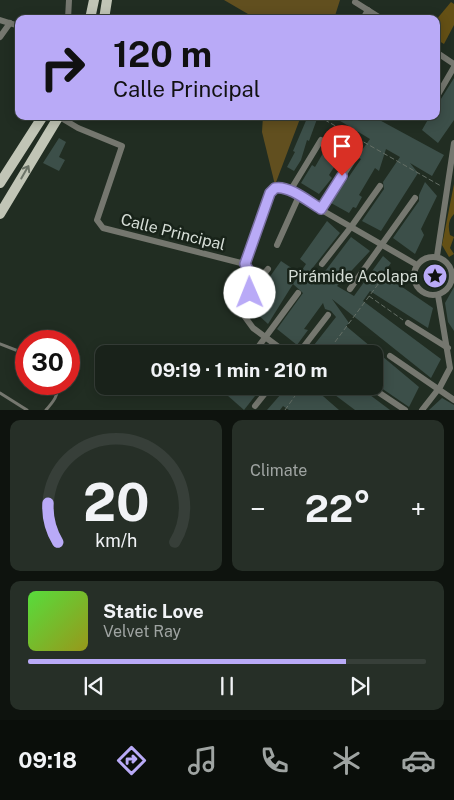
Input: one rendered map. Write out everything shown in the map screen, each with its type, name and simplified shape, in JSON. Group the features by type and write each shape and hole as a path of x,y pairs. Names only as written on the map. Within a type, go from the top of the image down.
{"main road":[{"path":"91,15 94,0"},
{"path":"105,15 107,0"},
{"path":"14,190 0,182 40,120"},
{"path":"0,214 56,120"}],"street":[{"path":"68,15 69,0"},
{"path":"355,2 376,15"},
{"path":"365,15 368,10"},
{"path":"0,20 15,25"},
{"path":"0,37 10,23"},
{"path":"440,55 454,65 440,91"},
{"name":"Calle Principal","path":"65,120 78,128 122,146 97,220 102,228 245,264 254,280"},
{"path":"321,140 290,191 417,265"},
{"path":"437,256 454,143"},
{"path":"321,209 353,160"},
{"name":"Calle Principal","path":"245,264 270,193 280,186 290,191"},
{"path":"322,264 380,186"},
{"path":"277,245 299,196"},
{"path":"350,289 415,198"},
{"path":"437,256 445,260 451,267 453,275 451,284 446,291 438,295 429,295 421,291 415,283 414,274 417,265 422,260 437,256"},
{"path":"268,269 260,280 257,282 254,280 245,317 253,328 276,345"},
{"path":"259,345 298,293"},
{"path":"422,410 450,368 438,295"},
{"path":"305,345 328,315"},
{"path":"408,323 448,348"},
{"path":"390,356 454,400"},
{"path":"255,406 264,395"},
{"path":"382,395 405,410"}],"lane":[{"path":"0,344 15,350"},
{"path":"0,393 27,410"},
{"path":"46,410 57,395"}],"path":[{"path":"325,120 446,188"},
{"path":"333,345 379,283"},
{"path":"369,296 408,323"},
{"path":"285,410 296,395"}],"shaded area":[{"path":"224,0 340,0 335,15 248,14"},
{"path":"451,2 454,4 454,25 444,44 440,42 440,15"},
{"path":"263,120 299,120 275,185 262,132"},
{"path":"454,184 454,214 449,226 450,235 454,237 450,248 454,254 449,257 442,245"}],"building":[{"path":"454,78 454,120 438,143 422,130 428,120 440,120 440,101"},
{"path":"306,120 317,120 309,141 307,140 301,160 294,171 287,167 295,152 293,151"},
{"path":"339,120 379,120 444,155 432,176 410,163 418,173 381,231 362,221 384,189 383,182 400,157 386,149 379,171 375,168 359,195 362,197 356,208 353,207 349,213 331,203 361,159 357,157 370,139"},
{"path":"333,129 353,141 329,175 332,178 319,194 301,183 312,165 315,167 330,141 327,139"},
{"path":"59,138 66,142 59,157 65,160 59,171 43,163"},
{"path":"425,182 437,196 421,229 424,235 415,254 393,238 419,201 419,195"},
{"path":"327,221 340,233 311,270 320,278 351,237 370,251 337,286 354,296 383,256 391,263 383,274 433,308 428,328 370,291 363,301 441,359 431,378 332,299 349,323 346,326 369,345 314,345 336,317 331,311 325,309 323,303 304,329 308,330 297,345 277,329 303,293 293,284 306,264 300,259"},
{"path":"281,261 293,269 293,284 268,324 252,309 264,285"},
{"path":"454,287 454,331 448,322 445,303"},
{"path":"383,357 419,387 409,407 383,389"},
{"path":"227,395 256,395 244,410"},
{"path":"280,395 322,395 339,410 289,410 283,406 280,410 267,410"},
{"path":"335,395 370,395 390,410 355,410"},
{"path":"442,398 454,405 454,410 429,410"}],"place":[{"name":"Pirámide Acolapa","path":"435,276"}],"route":[{"path":"250,293 254,280 245,264 270,193 280,186 321,209 342,176"}]}
